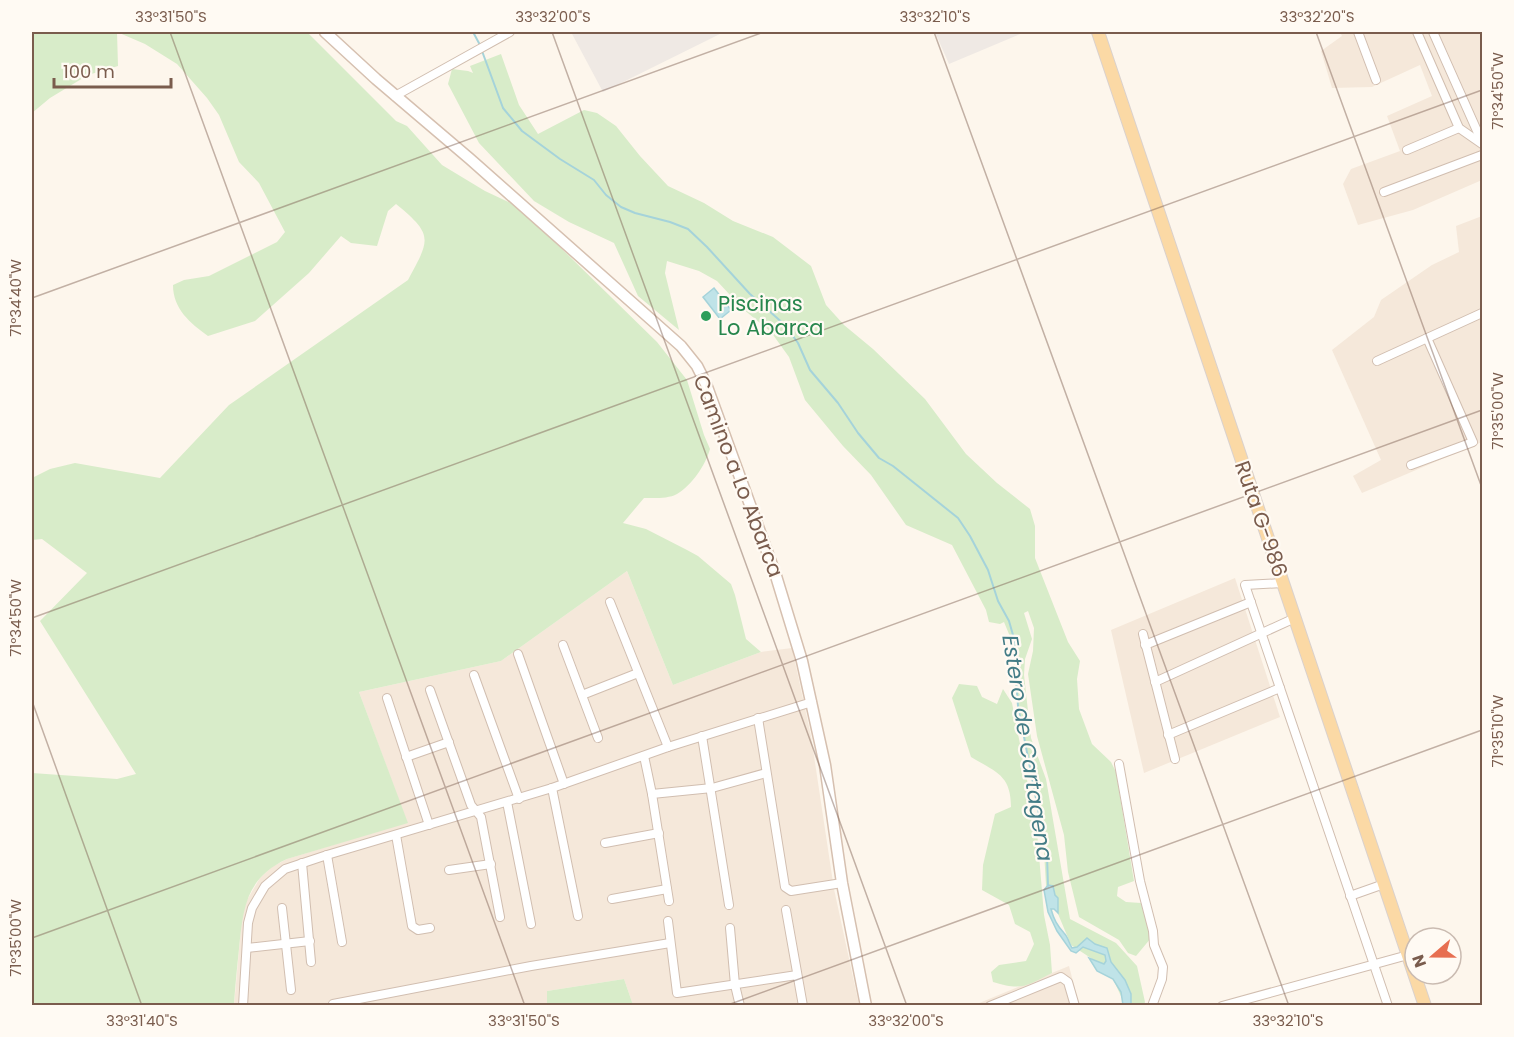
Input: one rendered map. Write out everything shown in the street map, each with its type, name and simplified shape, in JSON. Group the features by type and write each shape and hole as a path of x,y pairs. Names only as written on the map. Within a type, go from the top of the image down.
{"main road":[{"name":"Camino a Lo Abarca","path":"325,32 692,358 705,384 776,576 794,633 825,765 842,883 866,1005"},
{"name":"Ruta G-986","path":"1098,32 1403,940"},
{"name":"Ruta G-986","path":"1419,986 1425,1005"}],"street":[{"path":"395,96 510,32"},
{"path":"1358,32 1376,80"},
{"path":"1417,32 1459,128 1482,144"},
{"path":"1433,32 1482,144"},
{"path":"1407,150 1459,128"},
{"path":"1384,192 1482,155"},
{"path":"1377,362 1427,338 1482,316"},
{"path":"1411,465 1473,442 1427,338"},
{"path":"1283,583 1245,585 1388,1005"},
{"path":"610,602 668,747"},
{"path":"1146,645 1251,602"},
{"path":"1155,682 1295,618"},
{"path":"1143,634 1174,759"},
{"path":"563,645 598,738"},
{"path":"518,654 564,784"},
{"path":"582,695 638,673"},
{"path":"474,675 519,799"},
{"path":"1168,735 1280,688"},
{"path":"430,690 471,805 481,818 500,917"},
{"path":"387,698 429,825"},
{"path":"243,1005 250,915 259,893 278,874 302,863 519,799 668,747 812,702"},
{"path":"758,718 785,887 791,891 842,883"},
{"path":"702,736 729,905"},
{"path":"406,758 449,742"},
{"path":"644,756 669,901"},
{"path":"1119,764 1140,881 1153,931 1155,950 1163,967 1162,979 1152,1005"},
{"path":"652,794 712,788 766,773"},
{"path":"552,788 578,916"},
{"path":"507,802 531,924"},
{"path":"605,843 658,832"},
{"path":"396,835 412,926 418,930 430,928"},
{"path":"327,855 342,942"},
{"path":"302,863 311,962"},
{"path":"449,870 491,864"},
{"path":"1350,896 1384,884"},
{"path":"612,899 667,889"},
{"path":"282,908 291,990"},
{"path":"786,909 803,1005"},
{"path":"668,921 677,993 797,975"},
{"path":"730,928 735,984 740,1005"},
{"path":"247,948 310,941"},
{"path":"333,1004 531,966 670,943"},
{"path":"1222,1005 1403,956"},
{"path":"990,1005 1060,977 1068,982 1075,1005"}],"shaded area":[{"path":"571,32 724,32 603,92"},
{"path":"935,32 1025,32 949,64"},
{"path":"1340,32 1482,32 1482,180 1413,210 1358,225 1343,184 1351,169 1400,151 1387,116 1432,96 1420,65 1372,87 1332,88 1321,51 1342,36"},
{"path":"1482,216 1482,442 1362,493 1353,476 1381,460 1332,350 1374,317 1381,300 1432,265 1459,252 1456,226"},
{"path":"627,571 673,685 761,652 792,648 811,736 834,889 859,1005 633,1005 624,979 547,991 547,1005 234,1006 242,916 247,900 260,878 272,867 287,859 407,822 359,692 501,661"},
{"path":"1235,578 1280,717 1144,773 1111,630"},
{"path":"1069,966 1079,1005 972,1006"}],"green space":[{"path":"32,32 117,32 118,66 88,75 50,98 32,113"},
{"path":"117,32 307,32 396,121 407,126 442,165 485,191 519,207 657,342 687,380 710,449 708,455 697,474 683,490 669,497 644,498 623,523 646,529 698,556 731,584 746,639 761,652 673,685 627,571 501,661 359,692 408,823 287,859 263,875 249,896 242,920 234,1005 32,1005 32,773 117,779 136,774 40,621 87,573 42,539 32,540 32,478 50,469 75,463 160,478 229,405 408,280 421,255 424,238 417,223 396,204 388,211 377,246 351,243 341,236 309,273 255,321 208,336 195,326 179,308 173,285 184,280 209,276 277,242 285,232 259,183 239,162 219,115 207,98 177,64 145,44"},
{"path":"501,54 519,105 538,134 584,110 597,113 616,126 668,186 704,203 733,221 773,237 811,266 826,305 844,325 873,349 925,399 966,454 1030,509 1035,526 1035,558 1068,642 1080,661 1077,679 1079,709 1092,744 1111,762 1116,772 1134,881 1118,887 1117,896 1126,902 1141,903 1151,938 1136,956 1128,953 1119,940 1079,917 1068,872 1064,835 1037,736 1028,674 1033,651 1034,628 1028,611 1024,613 1032,639 1025,659 1024,675 1031,738 1046,779 1070,919 1116,943 1137,966 1144,1005 1125,1005 1109,970 1071,945 1046,885 1042,819 1017,702 1011,639 1004,622 1000,624 989,622 986,610 952,545 906,525 871,475 843,446 805,400 789,357 771,332 743,309 717,281 699,271 667,261 665,273 679,330 638,296 614,243 569,222 534,201 479,143 448,84 452,69 473,73 470,66"},
{"path":"959,684 977,686 982,697 997,704 1003,689 1012,703 1037,831 1044,915 1050,945 1052,973 1024,986 993,982 991,972 999,965 1026,961 1034,944 1030,932 1015,924 1009,905 982,890 983,865 995,814 1011,807 1010,796 1005,781 995,771 971,757 952,698"},
{"path":"624,979 633,1005 547,1005 547,991"}],"water":[{"path":"714,288 731,310 720,319 703,297"},
{"path":"1048,885 1053,886 1058,898 1058,913 1051,909 1053,916 1067,936 1072,948 1077,947 1087,938 1107,948 1111,962 1125,980 1131,994 1131,1005 1123,1005 1121,992 1113,979 1097,971 1089,958 1104,964 1105,955 1083,947 1076,953 1071,951 1057,931 1048,912 1044,890"}],"waterway":[{"name":"Estero de Cartagena","path":"473,32 480,45"},
{"name":"Estero de Cartagena","path":"482,51 503,108 522,131 594,180 606,195 621,207 688,229 750,294 785,325 798,343 810,370 879,458 893,466 958,518 988,570 1015,642 1018,665 1016,679 1018,706 1047,855 1048,886"}],"place":[{"name":"Piscinas Lo Abarca","path":"706,316"}]}
